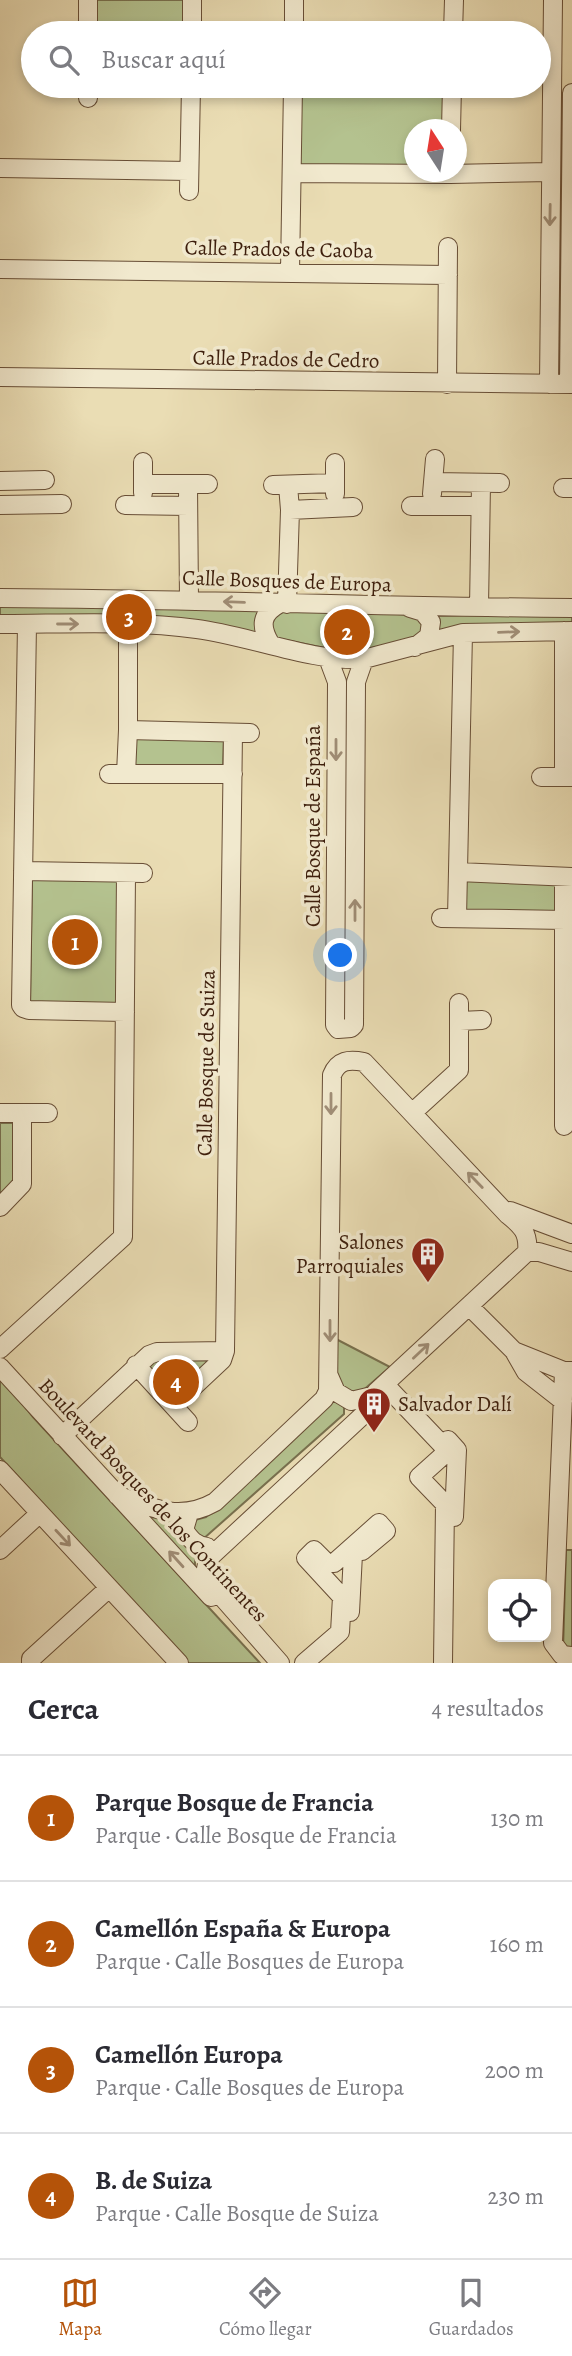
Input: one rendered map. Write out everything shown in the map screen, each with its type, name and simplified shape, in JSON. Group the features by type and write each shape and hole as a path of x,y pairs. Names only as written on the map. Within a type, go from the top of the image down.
{"street":[{"path":"88,0 88,21"},
{"path":"192,0 192,21"},
{"path":"294,0 294,21"},
{"path":"453,21 454,0"},
{"path":"548,384 554,0"},
{"path":"571,384 572,93"},
{"path":"189,191 191,98"},
{"path":"290,272 293,98"},
{"path":"451,119 452,98"},
{"path":"0,168 188,171"},
{"path":"467,173 551,172"},
{"path":"292,173 404,173"},
{"path":"447,384 448,247"},
{"name":"Calle Prados de Caoba","path":"0,269 448,275"},
{"name":"Calle Prados de Cedro","path":"0,377 571,384"},
{"path":"432,507 435,459"},
{"path":"143,462 144,505"},
{"path":"290,510 345,507 334,483 335,463"},
{"path":"0,481 45,471 54,504 0,505"},
{"path":"433,482 500,483"},
{"path":"270,643 262,624 271,608 283,604 290,510 280,485 334,483"},
{"path":"143,484 208,484"},
{"path":"479,607 481,484"},
{"path":"188,485 189,600"},
{"path":"125,505 188,506"},
{"path":"411,506 480,506"},
{"name":"Calle Bosques de Europa","path":"0,598 572,608"},
{"path":"406,607 423,612 431,622 429,636 415,647"},
{"path":"0,624 128,625 196,629 270,643 328,658 365,659 463,634 568,631 568,777 541,777"},
{"path":"27,624 21,1002 23,1008 29,1010 125,1012"},
{"path":"128,625 128,730 118,774 233,774"},
{"path":"463,634 458,872 449,918 565,920"},
{"name":"Calle Bosque de España","path":"328,658 337,682 335,1027 338,1029 351,1028 354,1025 356,682 365,659"},
{"name":"Calle Bosque de Suiza","path":"128,730 242,733 233,774 225,1351"},
{"path":"0,1349 123,1237 125,1012 135,874 23,871"},
{"path":"458,872 568,877 565,920 569,1126"},
{"path":"412,1114 458,1073 460,1012 482,1020"},
{"path":"117,1495 156,1510 189,1513 201,1510 215,1502 324,1399 328,1391 329,1376 332,1075 335,1067 342,1062 364,1062 508,1215 522,1226 528,1241 527,1252 207,1547 201,1557 200,1567 206,1591"},
{"path":"0,1113 48,1112"},
{"path":"0,1207 22,1185 22,1113"},
{"path":"502,1206 572,1234"},
{"path":"527,1252 539,1252 572,1262"},
{"path":"469,1306 514,1351 526,1372 563,1401"},
{"path":"62,1436 136,1365 153,1353 225,1351 222,1360 174,1405"},
{"path":"514,1351 568,1371 563,1401 565,1543 553,1643 562,1656 572,1656"},
{"path":"136,1365 188,1422"},
{"name":"Boulevard Bosques de los Continentes","path":"0,1367 268,1660"},
{"path":"329,1376 336,1392 343,1398 351,1401 372,1396"},
{"path":"394,1376 457,1450 452,1663"},
{"path":"280,1663 208,1581 208,1559 215,1549 390,1390 449,1451 419,1477 445,1504 443,1663"},
{"path":"454,1503 427,1476 457,1450"},
{"path":"0,1470 179,1663"},
{"path":"0,1549 40,1513"},
{"path":"189,1513 184,1530 191,1541 198,1546 207,1547"},
{"path":"304,1663 340,1632 342,1597 306,1558 314,1550 327,1563 334,1563 379,1523 386,1531 328,1574"},
{"path":"316,1663 348,1636 357,1553 378,1531"},
{"path":"313,1559 351,1598"},
{"path":"32,1662 109,1588"}],"green space":[{"path":"94,0 185,0 185,21 93,21"},
{"path":"300,98 443,98 443,119 404,119 404,168 301,166 297,161"},
{"path":"0,602 267,605 258,635 0,621"},
{"path":"433,609 572,613 572,627 438,635"},
{"path":"302,610 421,615 425,626 417,640 349,653 276,638 270,621 280,612"},
{"path":"133,737 224,737 223,768 132,765"},
{"path":"464,876 558,878 558,911 465,911"},
{"path":"32,877 119,878 118,1009 30,1006"},
{"path":"0,1123 13,1123 13,1186 0,1199"},
{"path":"336,1339 390,1367 360,1393 350,1391 343,1387 336,1374"},
{"path":"156,1356 210,1359 215,1364 177,1399 146,1369"},
{"path":"0,1375 33,1417 260,1663 188,1663 0,1457"},
{"path":"334,1400 344,1407 344,1414 202,1540 196,1540 191,1521 206,1517"},
{"path":"127,1501 180,1516 200,1549 195,1558 195,1569"},
{"path":"566,1550 572,1550 572,1650 563,1650"}],"place":[{"name":"Camellón Europa","path":"129,617"},
{"name":"Camellón España & Europa","path":"347,632"},
{"name":"Parque Bosque de Francia","path":"75,942"},
{"name":"Salones Parroquiales","path":"428,1284"},
{"name":"B. de Suiza","path":"176,1382"},
{"name":"Salvador Dalí","path":"374,1434"}]}
